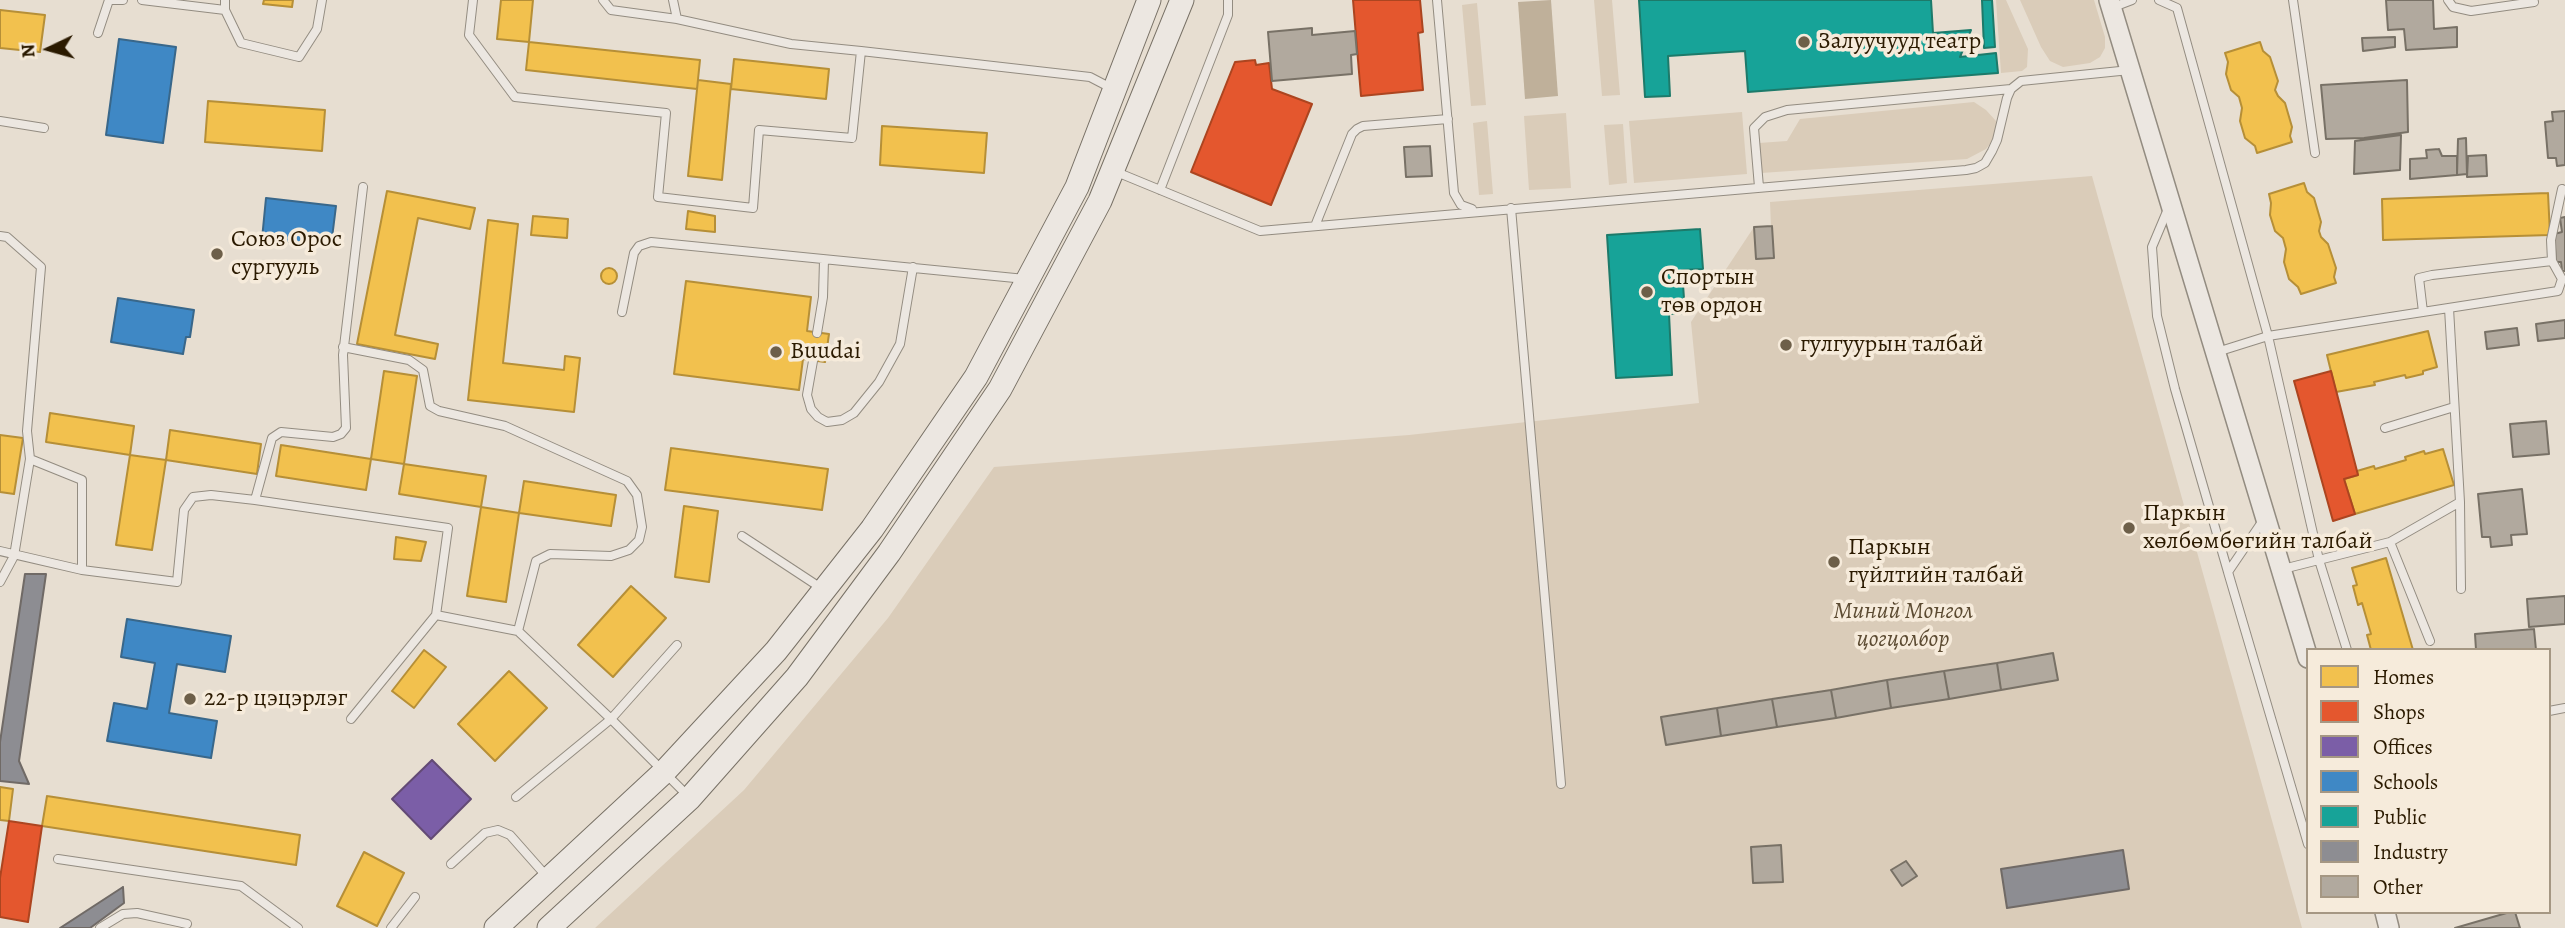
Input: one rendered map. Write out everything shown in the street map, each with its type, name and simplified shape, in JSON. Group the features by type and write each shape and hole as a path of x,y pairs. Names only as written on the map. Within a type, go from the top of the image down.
{"main road":[{"path":"496,928 664,772 776,650 872,528 976,377 1077,187 1149,0"},
{"path":"549,928 690,798 797,677 904,531 1000,389 1100,201 1182,0"}],"street":[{"path":"2110,4 2306,651"}],"lane":[{"path":"98,33 109,0 124,0"},
{"path":"142,0 225,5 241,43 299,57 317,29 322,0"},
{"path":"473,0 469,34 515,97 666,113 658,197 753,208 759,130 852,138 861,51"},
{"path":"603,0 611,10 677,19 791,44 1090,77 1116,90"},
{"path":"673,0 677,19"},
{"path":"1160,190 1228,15 1228,0"},
{"path":"1437,0 1456,201 1466,208 1478,211"},
{"path":"2110,4 2132,0"},
{"path":"2159,0 2177,8 2268,336 2319,560 2346,648"},
{"path":"2293,0 2315,153"},
{"path":"2448,0 2453,6 2471,11 2534,2"},
{"path":"1114,171 1261,231 1976,168 1985,163 1997,140 2007,98 2011,89 2021,81 2130,70"},
{"path":"1759,187 1754,128 1765,117 1787,110 2011,89"},
{"path":"1315,226 1352,134 1357,129 1363,126 1448,119"},
{"path":"0,121 44,128"},
{"path":"255,500 272,438 281,432 333,436 341,434 346,428 344,348 363,187"},
{"path":"2215,352 2268,336 2558,291 2562,279 2552,261 2551,240 2562,190"},
{"path":"2171,204 2152,247 2157,316 2175,389 2306,837"},
{"path":"1511,208 1561,784"},
{"path":"0,236 7,237 41,267 27,431 30,459 14,555 0,582"},
{"path":"622,312 634,253 636,248 647,243 1028,279"},
{"path":"817,333 823,297 824,260"},
{"path":"2423,312 2419,278 2552,261"},
{"path":"813,361 807,395 811,409 827,422 835,422 854,413 879,382 900,344 913,267"},
{"path":"2449,308 2460,502 2461,589"},
{"path":"344,348 409,360 423,370 430,406 439,411 505,426 627,481 637,495 642,527 639,540 629,550 611,556 550,554 536,561 518,631"},
{"path":"2385,428 2454,407"},
{"path":"30,459 82,480 82,570"},
{"path":"0,551 82,570 177,582 184,510 193,497 211,495 448,528 436,615 351,719"},
{"path":"2281,570 2390,542 2460,502"},
{"path":"2228,572 2265,517"},
{"path":"743,536 824,589"},
{"path":"2390,542 2430,641"},
{"path":"436,615 518,631 690,798"},
{"path":"516,797 611,719 677,645"},
{"path":"451,864 485,833 498,830 510,835 550,880"},
{"path":"58,859 241,886 298,928"},
{"path":"391,928 415,897"},
{"path":"100,928 123,914 136,913 187,924"}],"green space":[{"path":"1594,0 1612,0 1620,95 1602,96"},
{"path":"1996,0 2006,0 2028,49 2027,67 2022,71 2001,73"},
{"path":"2020,0 2094,0 2105,37 2105,48 2100,57 2090,63 2063,67 2050,61"},
{"path":"1477,3 1486,105 1471,106 1462,5"},
{"path":"1974,102 1996,121 1997,135 1986,149 1967,159 1761,173 1759,143 1787,141 1800,119"},
{"path":"1742,112 1747,174 1634,183 1629,121"},
{"path":"1566,113 1571,188 1529,190 1524,116"},
{"path":"1487,121 1493,194 1479,195 1473,123"},
{"path":"1623,124 1627,183 1609,185 1604,125"},
{"name":"Миний Монгол цогцолбор","path":"2092,176 2302,928 595,928 744,790 888,618 994,467 1409,435 1699,403 1691,322 1754,227 1771,226 1770,202"}],"shaded area":[{"path":"1551,0 1558,96 1525,99 1518,2"}],"building: Homes":[{"path":"264,0 293,0 292,7 263,4"},
{"path":"501,0 533,0 529,42 497,39"},
{"path":"0,10 45,15 40,52 0,48"},
{"path":"529,42 700,60 697,89 526,70"},
{"path":"2260,42 2263,51 2270,57 2278,81 2275,90 2285,103 2292,127 2292,142 2257,153 2255,146 2245,138 2240,121 2242,108 2239,97 2231,90 2226,74 2228,62 2225,53"},
{"path":"734,59 829,69 826,99 731,89"},
{"path":"698,80 731,84 722,180 688,176"},
{"path":"208,101 325,110 322,151 205,142"},
{"path":"882,126 987,133 984,173 880,165"},
{"path":"2304,183 2307,192 2314,198 2321,222 2319,231 2328,244 2336,268 2336,283 2301,294 2289,279 2284,262 2286,249 2283,238 2275,231 2270,215 2269,194"},
{"path":"387,191 475,208 470,229 418,218 395,335 438,344 435,359 357,344"},
{"path":"2548,193 2550,235 2383,240 2382,199"},
{"path":"688,211 715,216 715,232 686,229"},
{"path":"533,216 568,219 567,238 531,235"},
{"path":"488,220 518,224 503,363 564,370 565,356 580,358 574,412 468,400"},
{"path":"609,268 615,270 615,282 609,284 603,282 601,276 603,270"},
{"path":"686,281 811,297 807,331 829,334 825,362 803,359 799,390 674,374"},
{"path":"2428,331 2437,367 2423,371 2423,374 2406,378 2405,375 2374,382 2375,385 2336,392 2327,355"},
{"path":"384,371 417,376 404,464 371,459"},
{"path":"50,413 134,426 130,455 46,442"},
{"path":"170,430 261,444 257,474 166,460"},
{"path":"0,435 23,438 14,494 0,492"},
{"path":"281,445 371,459 366,490 276,476"},
{"path":"671,448 828,469 822,510 665,490"},
{"path":"2443,449 2454,485 2355,514 2344,479 2358,475 2357,471 2406,460 2405,457 2424,451 2425,454"},
{"path":"130,455 166,460 152,550 116,545"},
{"path":"404,464 486,476 481,507 399,494"},
{"path":"524,481 616,495 611,526 519,513"},
{"path":"684,506 718,511 709,582 675,577"},
{"path":"481,507 519,513 506,602 467,596"},
{"path":"396,537 426,542 421,561 394,559"},
{"path":"2386,558 2412,648 2370,648 2367,635 2371,634 2362,603 2358,605 2353,586 2357,585 2352,568"},
{"path":"631,586 666,618 613,677 578,645"},
{"path":"424,650 446,667 414,708 392,691"},
{"path":"509,671 547,708 495,761 458,724"},
{"path":"0,787 13,789 9,821 0,820"},
{"path":"47,796 300,835 296,865 42,826"},
{"path":"364,852 404,873 377,926 337,906"}],"building: Shops":[{"path":"1353,0 1420,0 1423,32 1418,33 1423,90 1361,96"},
{"path":"1255,60 1256,65 1269,63 1272,89 1312,104 1271,205 1191,172 1235,62"},
{"path":"2331,371 2358,475 2344,479 2355,514 2333,521 2294,381"},
{"path":"9,821 42,826 28,922 0,917 0,878"}],"building: Offices":[{"path":"432,760 471,799 431,839 392,799"}],"building: Schools":[{"path":"119,39 176,47 163,143 106,135"},
{"path":"266,198 336,206 331,246 262,239"},
{"path":"118,298 194,310 190,337 186,337 183,354 111,342"},
{"path":"127,619 231,636 225,672 177,664 169,713 217,721 211,758 107,741 114,703 147,709 155,663 121,657"}],"building: Public":[{"name":"Залуучууд театр","path":"1639,0 1931,0 1933,33 1971,30 1960,57 1996,53 1998,73 1748,92 1745,51 1668,56 1670,96 1645,97"},
{"name":"Залуучууд театр","path":"1982,0 1992,0 1995,47 1984,48"},
{"name":"Спортын төв ордон","path":"1700,229 1703,269 1682,270 1685,313 1669,314 1672,375 1616,378 1607,235"}],"building: Industry":[{"path":"25,574 46,574 19,761 29,784 0,781 0,742"},
{"path":"2123,850 2129,889 2007,908 2001,869"},
{"path":"123,887 124,903 90,928 60,928"}],"building: Other":[{"path":"2386,0 2433,0 2434,29 2457,27 2457,47 2406,50 2404,29 2388,30"},
{"path":"1312,28 1312,35 1355,31 1357,54 1351,55 1352,74 1272,81 1268,32"},
{"path":"2395,37 2395,47 2363,51 2362,38"},
{"path":"2407,80 2408,132 2364,138 2326,139 2321,85"},
{"path":"2565,111 2565,165 2557,166 2556,158 2548,158 2545,122 2553,121 2552,112"},
{"path":"2401,135 2400,170 2354,174 2355,141"},
{"path":"2466,138 2467,174 2457,175 2458,139"},
{"path":"1430,146 1432,176 1406,177 1404,147"},
{"path":"2439,149 2442,156 2457,156 2457,175 2410,179 2410,159 2427,158 2426,150"},
{"path":"2486,155 2487,176 2467,177 2468,156"},
{"path":"2565,217 2565,271 2562,271 2561,262 2556,262 2554,234 2562,232 2560,218"},
{"path":"1772,226 1774,258 1756,259 1754,227"},
{"path":"2565,320 2565,338 2538,341 2536,324"},
{"path":"2517,328 2519,345 2487,349 2485,332"},
{"path":"2546,421 2549,454 2513,457 2510,424"},
{"path":"2522,489 2527,534 2511,535 2512,545 2491,547 2490,537 2482,537 2478,494"},
{"path":"2565,596 2565,624 2529,627 2527,599"},
{"path":"2534,629 2536,648 2476,648 2475,634"},
{"path":"2053,653 2058,680 2001,690 1997,663"},
{"path":"1997,663 2001,690 1949,699 1944,671"},
{"path":"1944,671 1949,699 1891,708 1887,680"},
{"path":"1887,680 1891,708 1836,718 1831,690"},
{"path":"1831,690 1836,718 1777,727 1772,699"},
{"path":"1772,699 1777,727 1721,736 1717,708"},
{"path":"1717,708 1721,736 1666,745 1661,717"},
{"path":"1781,845 1783,882 1753,883 1751,847"},
{"path":"1906,861 1917,876 1902,886 1891,870"},
{"path":"2503,914 2516,914 2520,928 2455,928"}],"place":[{"name":"Залуучууд театр","path":"1804,42"},
{"name":"Союз Орос сургууль","path":"217,254"},
{"name":"Спортын төв ордон","path":"1647,292"},
{"name":"гулгуурын талбай","path":"1786,345"},
{"name":"Buudai","path":"776,352"},
{"name":"Паркын хөлбөмбөгийн талбай","path":"2129,528"},
{"name":"Паркын гүйлтийн талбай","path":"1834,562"},
{"name":"22-р цэцэрлэг","path":"190,699"}]}
